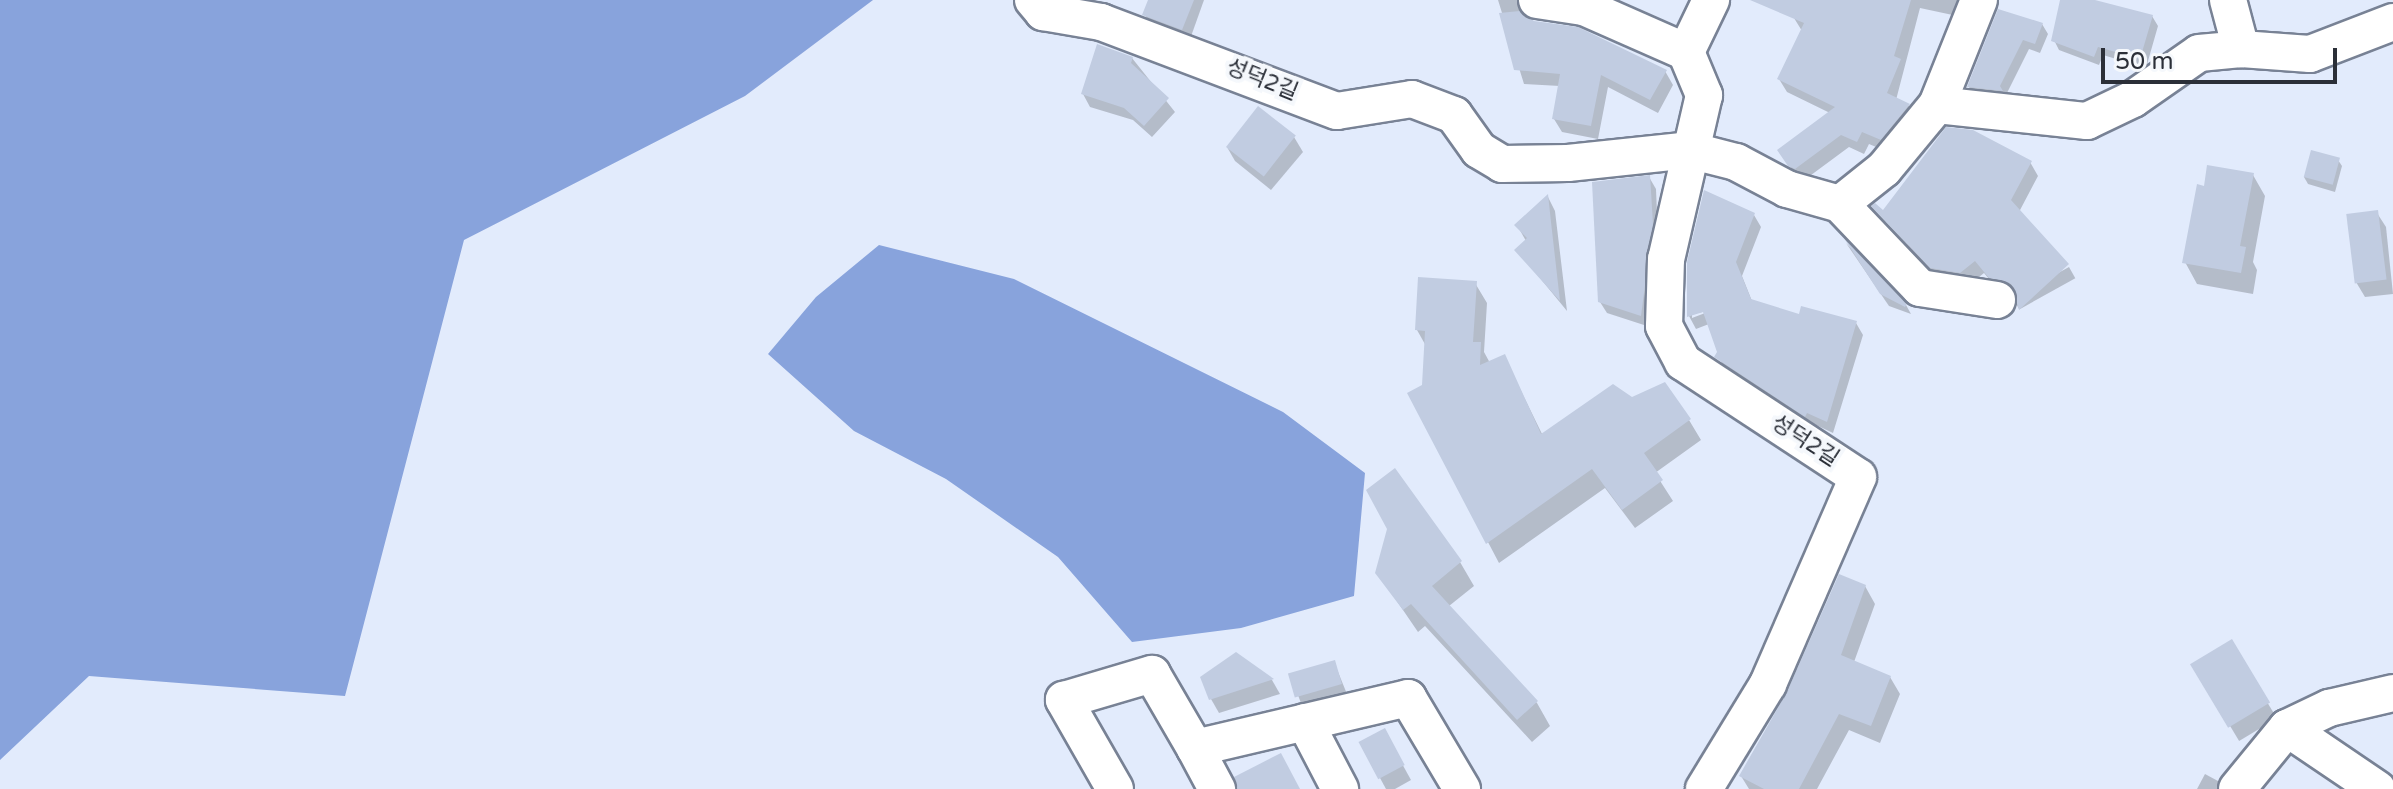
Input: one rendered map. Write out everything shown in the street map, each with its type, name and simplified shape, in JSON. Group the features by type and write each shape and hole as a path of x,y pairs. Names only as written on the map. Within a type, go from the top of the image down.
{"street":[{"name":"성덕2길","path":"1033,0 1043,12 1101,22 1337,111 1412,99 1454,115 1479,150 1502,164 1568,163 1689,150 1736,162 1787,189 1840,204"},
{"path":"1537,0 1584,7 1686,52 1711,0"},
{"path":"1979,0 1937,105 1884,169 1840,204 1920,288 1997,300"},
{"path":"2228,0 2241,49"},
{"path":"1937,105 2087,121 2133,99 2199,53 2241,49 2310,54 2393,22"},
{"name":"성덕2길","path":"1686,52 1704,95 1666,259 1664,326 1683,362 1858,477 1768,684 1704,789"},
{"path":"1115,789 1064,700 1152,674 1217,789"},
{"path":"2237,789 2287,728 2329,708 2393,693"},
{"path":"1195,748 1408,698 1462,789"},
{"path":"1305,722 1340,789"},
{"path":"2287,728 2377,789"}],"shaded area":[{"path":"0,0 873,0 745,96 464,240 345,696 89,676 0,760"},
{"path":"879,245 1014,279 1283,412 1365,473 1354,596 1241,628 1132,642 1058,557 946,479 854,431 768,354 816,297"}],"building":[{"path":"1148,0 1194,0 1182,30 1142,15"},
{"path":"1750,0 1911,0 1894,56 1901,59 1887,93 1910,104 1881,140 1862,132 1857,142 1841,135 1795,169 1788,166 1777,150 1835,107 1777,79 1804,23"},
{"path":"2060,0 2095,0 2153,15 2140,59 2098,47 2094,57 2051,41"},
{"path":"1998,9 2043,23 2035,44 2023,40 2000,86 2003,91 1967,87"},
{"path":"1520,11 1534,21 1578,27 1667,70 1650,100 1601,75 1591,126 1552,119 1560,74 1514,70 1499,13"},
{"path":"1097,44 1133,57 1131,63 1169,98 1144,126 1124,108 1081,94"},
{"path":"1258,106 1296,136 1264,177 1226,147"},
{"path":"1946,127 1973,130 2032,161 2011,200 2069,264 2019,310 2011,284 1989,278 1975,261 1960,273 1930,268 1871,206 1875,203 1883,210"},
{"path":"2311,150 2340,158 2333,185 2304,177"},
{"path":"2207,165 2254,173 2240,246 2246,247 2241,273 2182,263 2197,184 2204,186"},
{"path":"1650,175 1653,224 1641,316 1598,302 1592,182"},
{"path":"1704,190 1755,213 1736,262 1751,299 1799,314 1801,306 1857,321 1827,422 1807,413 1805,417 1714,357 1717,352 1703,312 1687,317 1687,262"},
{"path":"1548,194 1560,301 1514,250 1527,238 1514,225"},
{"path":"2378,210 2387,279 2355,283 2346,214"},
{"path":"1844,238 1907,304 1905,307 1880,294"},
{"path":"1418,277 1477,281 1473,342 1481,342 1480,365 1505,354 1541,434 1613,384 1632,397 1665,382 1691,419 1644,453 1663,480 1622,510 1592,469 1486,544 1407,393 1422,385 1425,331 1415,330"},
{"path":"1395,468 1462,561 1432,586 1538,701 1517,720 1411,604 1403,610 1375,573 1387,529 1366,490"},
{"path":"1839,574 1866,585 1841,655 1891,676 1871,726 1839,714 1799,789 1764,789 1739,776 1787,692"},
{"path":"2232,639 2270,702 2228,728 2190,664"},
{"path":"1236,652 1274,679 1209,700 1200,677"},
{"path":"1335,660 1342,684 1295,698 1288,674"},
{"path":"1385,728 1405,765 1378,779 1359,742"},
{"path":"1281,753 1300,789 1238,789 1234,777"}]}
